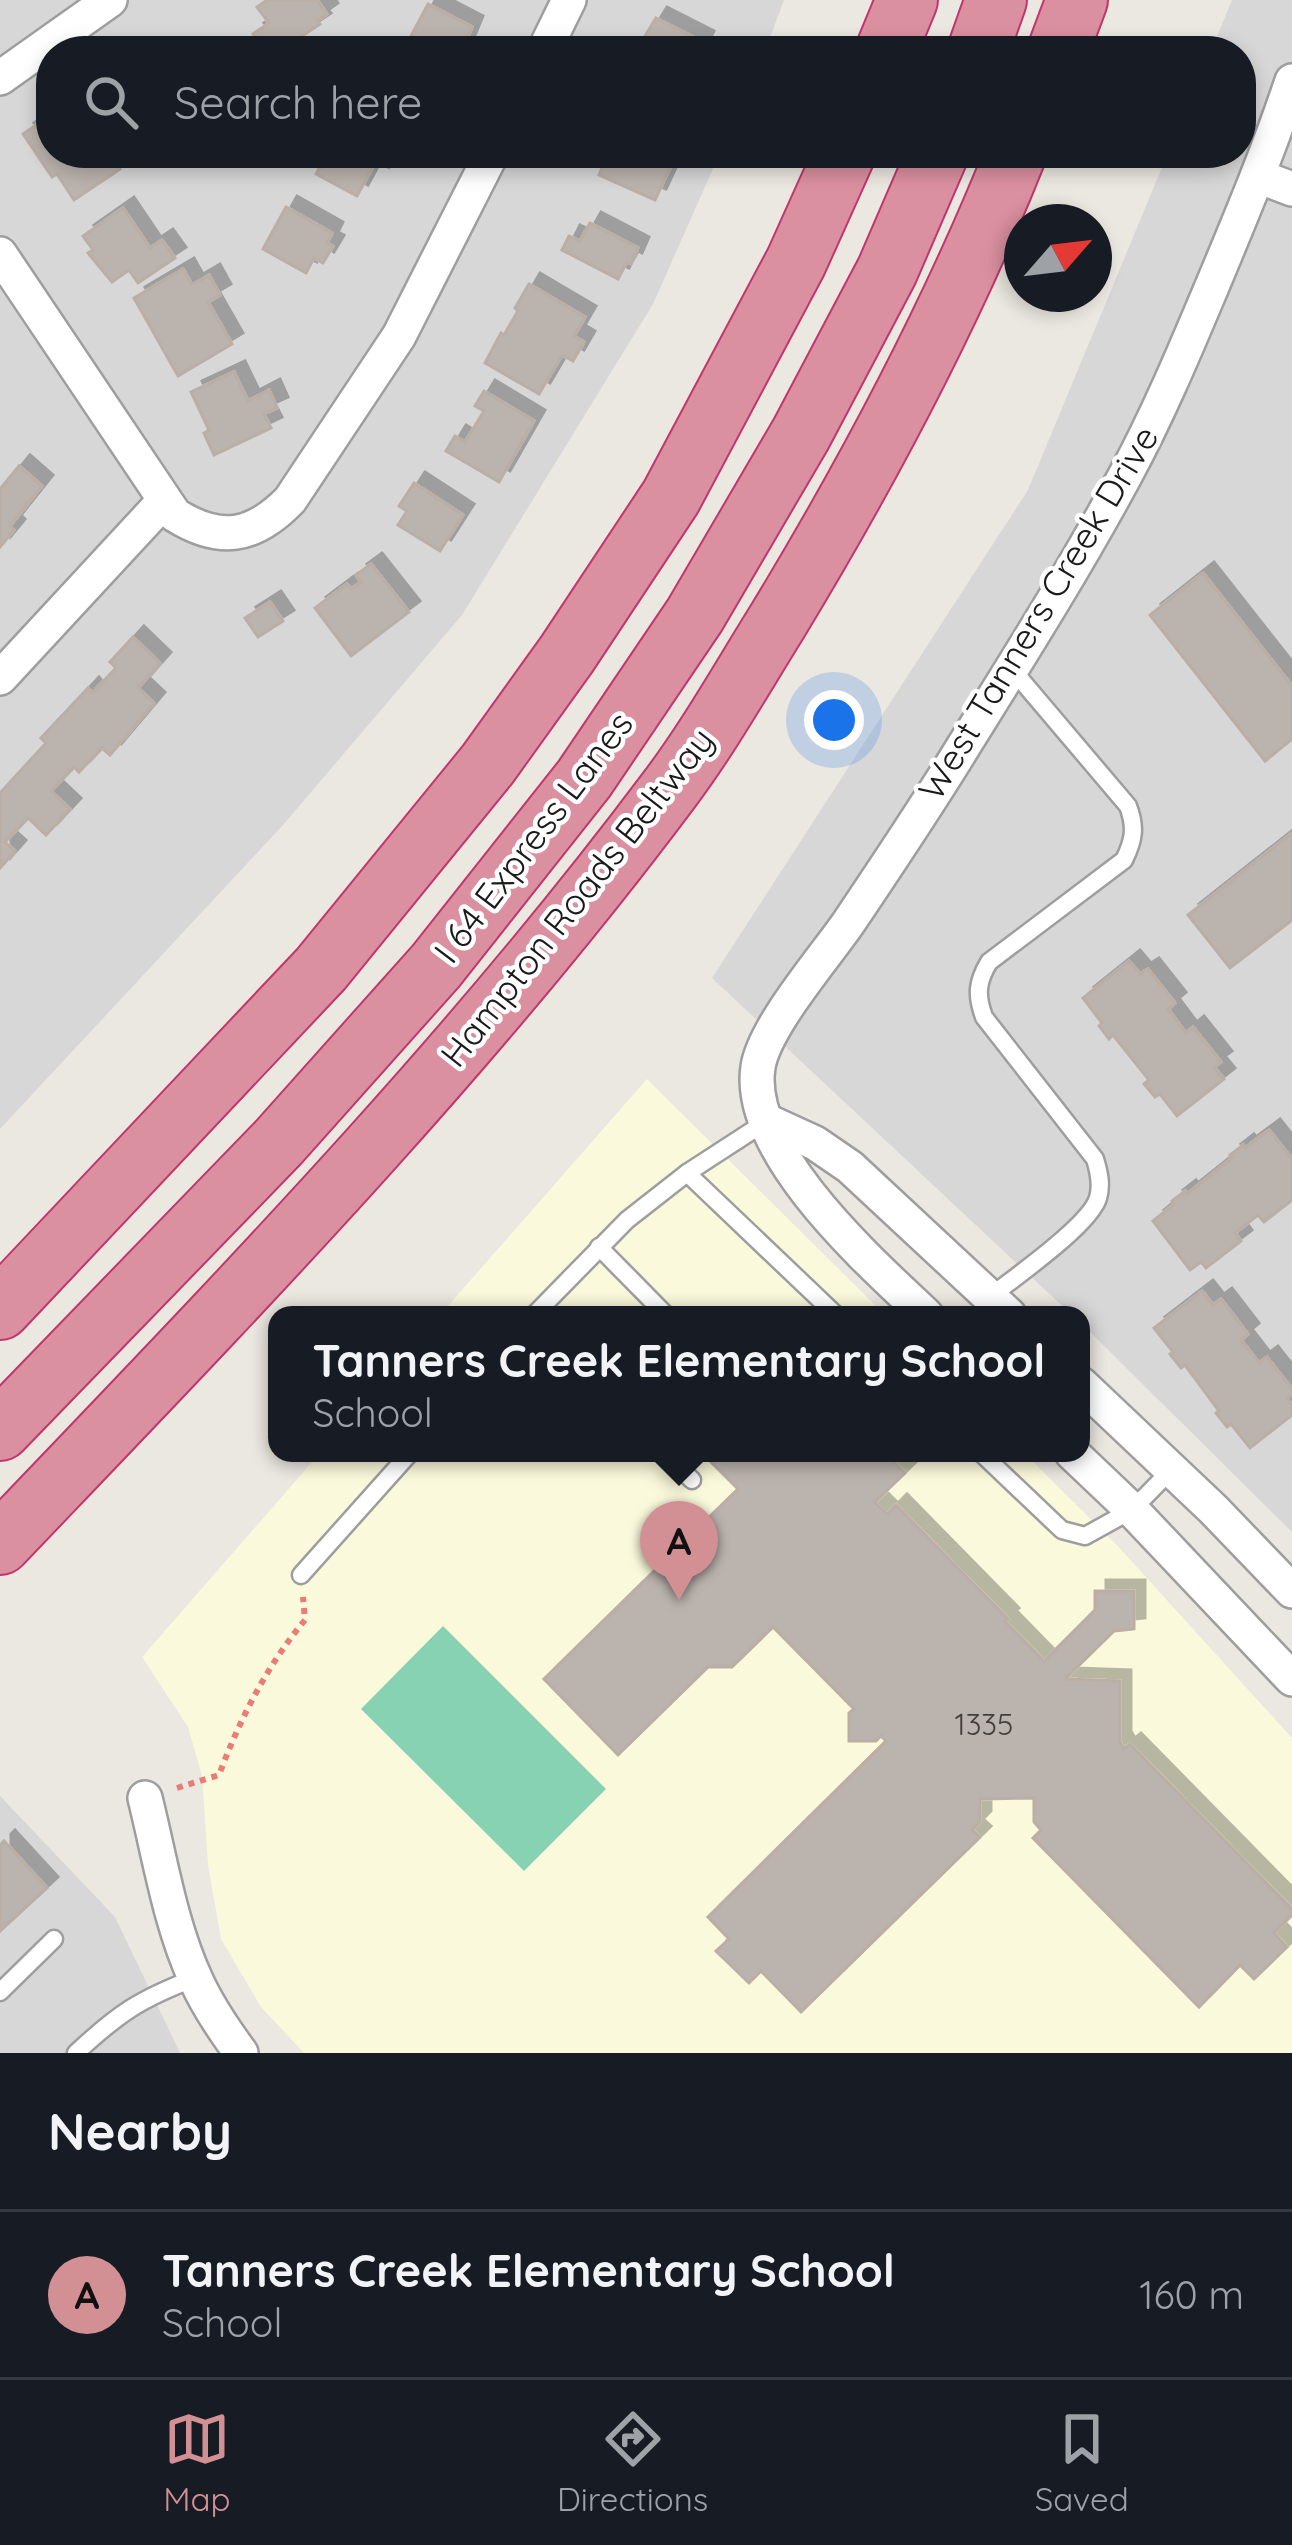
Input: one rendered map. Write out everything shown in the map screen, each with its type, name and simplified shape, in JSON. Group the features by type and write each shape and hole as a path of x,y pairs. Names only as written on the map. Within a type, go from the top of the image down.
{"highway":[{"path":"892,36 907,0"},
{"path":"983,36 996,0"},
{"path":"1064,36 1077,0"},
{"path":"0,1310 320,969 488,764 671,497 796,262 837,168"},
{"name":"I 64 Express Lanes","path":"0,1430 326,1090 436,966 584,779 695,615 800,434 887,271 932,168"},
{"name":"Hampton Roads Beltway","path":"0,1544 290,1239 443,1070 672,787 826,540 913,380 1009,168"}],"street":[{"path":"59,36 110,0"},
{"path":"551,36 569,0"},
{"path":"0,78 36,52"},
{"name":"West Tanners Creek Drive","path":"767,1121 759,1100 758,1067 769,1036 862,903 1012,668 1127,472 1285,124 1292,81"},
{"path":"0,254 175,515 197,529 223,534 248,531 272,519 290,500 399,336 484,168"},
{"path":"1258,176 1292,189"},
{"path":"0,678 164,501"},
{"path":"767,1121 850,1167 1000,1306"},
{"path":"767,1121 804,1187 843,1237 916,1306"},
{"path":"1090,1393 1292,1591"},
{"path":"1081,1462 1291,1675"},
{"path":"145,1798 173,1914 195,1978 241,2053"}],"lane":[{"path":"1000,1306 1084,1220 1099,1197 1100,1176 1095,1160 984,1017 977,999 979,979 989,962 1124,860 1133,842 1134,821 1128,806 1012,668"},
{"path":"543,1306 627,1220 687,1173 767,1121"},
{"path":"687,1173 827,1306"},
{"path":"599,1247 657,1306"},
{"path":"301,1575 402,1462"},
{"path":"673,1462 692,1480"},
{"path":"990,1462 1062,1530 1085,1536 1132,1510 1171,1470"},
{"path":"0,1992 54,1939"},
{"path":"76,2053 116,2017 152,1994 195,1978"}],"path":[{"path":"145,1798 218,1775 259,1685 304,1620 301,1575"}],"shaded area":[{"path":"0,0 784,0 771,36 36,36 36,168 713,168 653,304 462,615 283,825 0,1129"},
{"path":"1232,0 1292,0 1292,1532 1090,1332 1090,1306 1062,1306 712,978 1028,490 1102,312 1112,312 1112,288 1162,168 1256,168 1256,36 1217,36"},
{"path":"647,1079 876,1306 448,1306"},
{"path":"312,1462 1033,1462 1115,1543 1292,1738 1292,2053 304,2053 261,2007 221,1939 208,1865 202,1776 188,1727 142,1657"},
{"path":"0,1796 115,1917 180,2053 0,2053"}],"green space":[{"path":"443,1626 606,1789 524,1871 361,1709"}],"building":[{"path":"267,0 317,0 327,14 302,36 254,36 269,23 257,7"},
{"path":"428,4 472,27 468,36 411,36"},
{"path":"656,18 691,36 645,36"},
{"path":"36,125 36,153 23,134"},
{"path":"46,168 120,169 74,200 57,174 52,177"},
{"path":"319,168 372,168 357,196 316,174"},
{"path":"602,168 670,168 655,200 599,175"},
{"path":"286,207 332,233 327,243 333,246 323,263 314,258 306,273 263,249"},
{"path":"123,208 150,248 162,240 175,258 138,283 129,270 112,282 88,253 93,250 83,236"},
{"path":"590,223 638,248 618,279 562,250 569,236 580,241"},
{"path":"183,269 192,285 209,275 220,295 208,302 232,344 178,376 134,298"},
{"path":"529,284 585,317 574,336 584,342 573,361 562,355 539,394 485,363"},
{"path":"234,372 248,401 269,390 277,408 264,414 271,428 214,455 204,433 209,430 191,392"},
{"path":"484,391 534,421 499,482 446,451 455,436 465,442 484,411 475,406"},
{"path":"19,466 42,486 10,526 14,530 0,547 0,489"},
{"path":"414,483 463,515 440,551 398,525 407,511 399,506"},
{"path":"371,564 409,612 351,656 315,608 347,584 351,589 361,582 356,575"},
{"path":"1203,573 1292,686 1292,739 1265,761 1150,615"},
{"path":"270,602 283,621 258,637 245,618"},
{"path":"133,637 160,663 138,688 154,703 110,755 102,748 51,791 70,809 46,835 28,818 5,842 15,851 0,868 0,793 46,743 41,738 88,688 92,693 116,668 110,662"},
{"path":"1292,833 1292,920 1230,968 1188,915"},
{"path":"1129,961 1140,974 1148,969 1175,1003 1168,1009 1186,1033 1193,1027 1221,1062 1214,1067 1224,1079 1177,1116 1160,1094 1155,1097 1144,1084 1149,1080 1113,1035 1109,1039 1083,998"},
{"path":"1269,1130 1292,1159 1292,1200 1264,1222 1258,1215 1235,1233 1241,1241 1206,1268 1201,1262 1190,1270 1153,1221 1230,1155"},
{"path":"1202,1291 1213,1305 1221,1299 1248,1334 1241,1340 1259,1363 1267,1357 1292,1389 1287,1398 1292,1415 1250,1448 1231,1424 1227,1427 1154,1328"},
{"path":"711,1462 894,1462 905,1473 875,1502 887,1514 896,1505 1044,1661 1095,1610 1095,1591 1134,1591 1134,1629 1114,1631 1065,1679 1120,1681 1124,1749 1130,1744 1292,1909 1274,1933 1287,1947 1254,1979 1240,1965 1199,2007 1033,1838 1041,1830 1034,1822 1034,1798 980,1799 980,1822 972,1830 980,1837 801,2012 761,1971 749,1983 716,1951 729,1939 708,1917 886,1741 881,1736 876,1741 849,1741 849,1713 854,1709 773,1627 732,1667 708,1667 618,1755 544,1679 738,1489"},
{"path":"4,1841 47,1888 0,1931 0,1845"}],"place":[{"name":"Tanners Creek Elementary School","path":"679,1600"}]}
